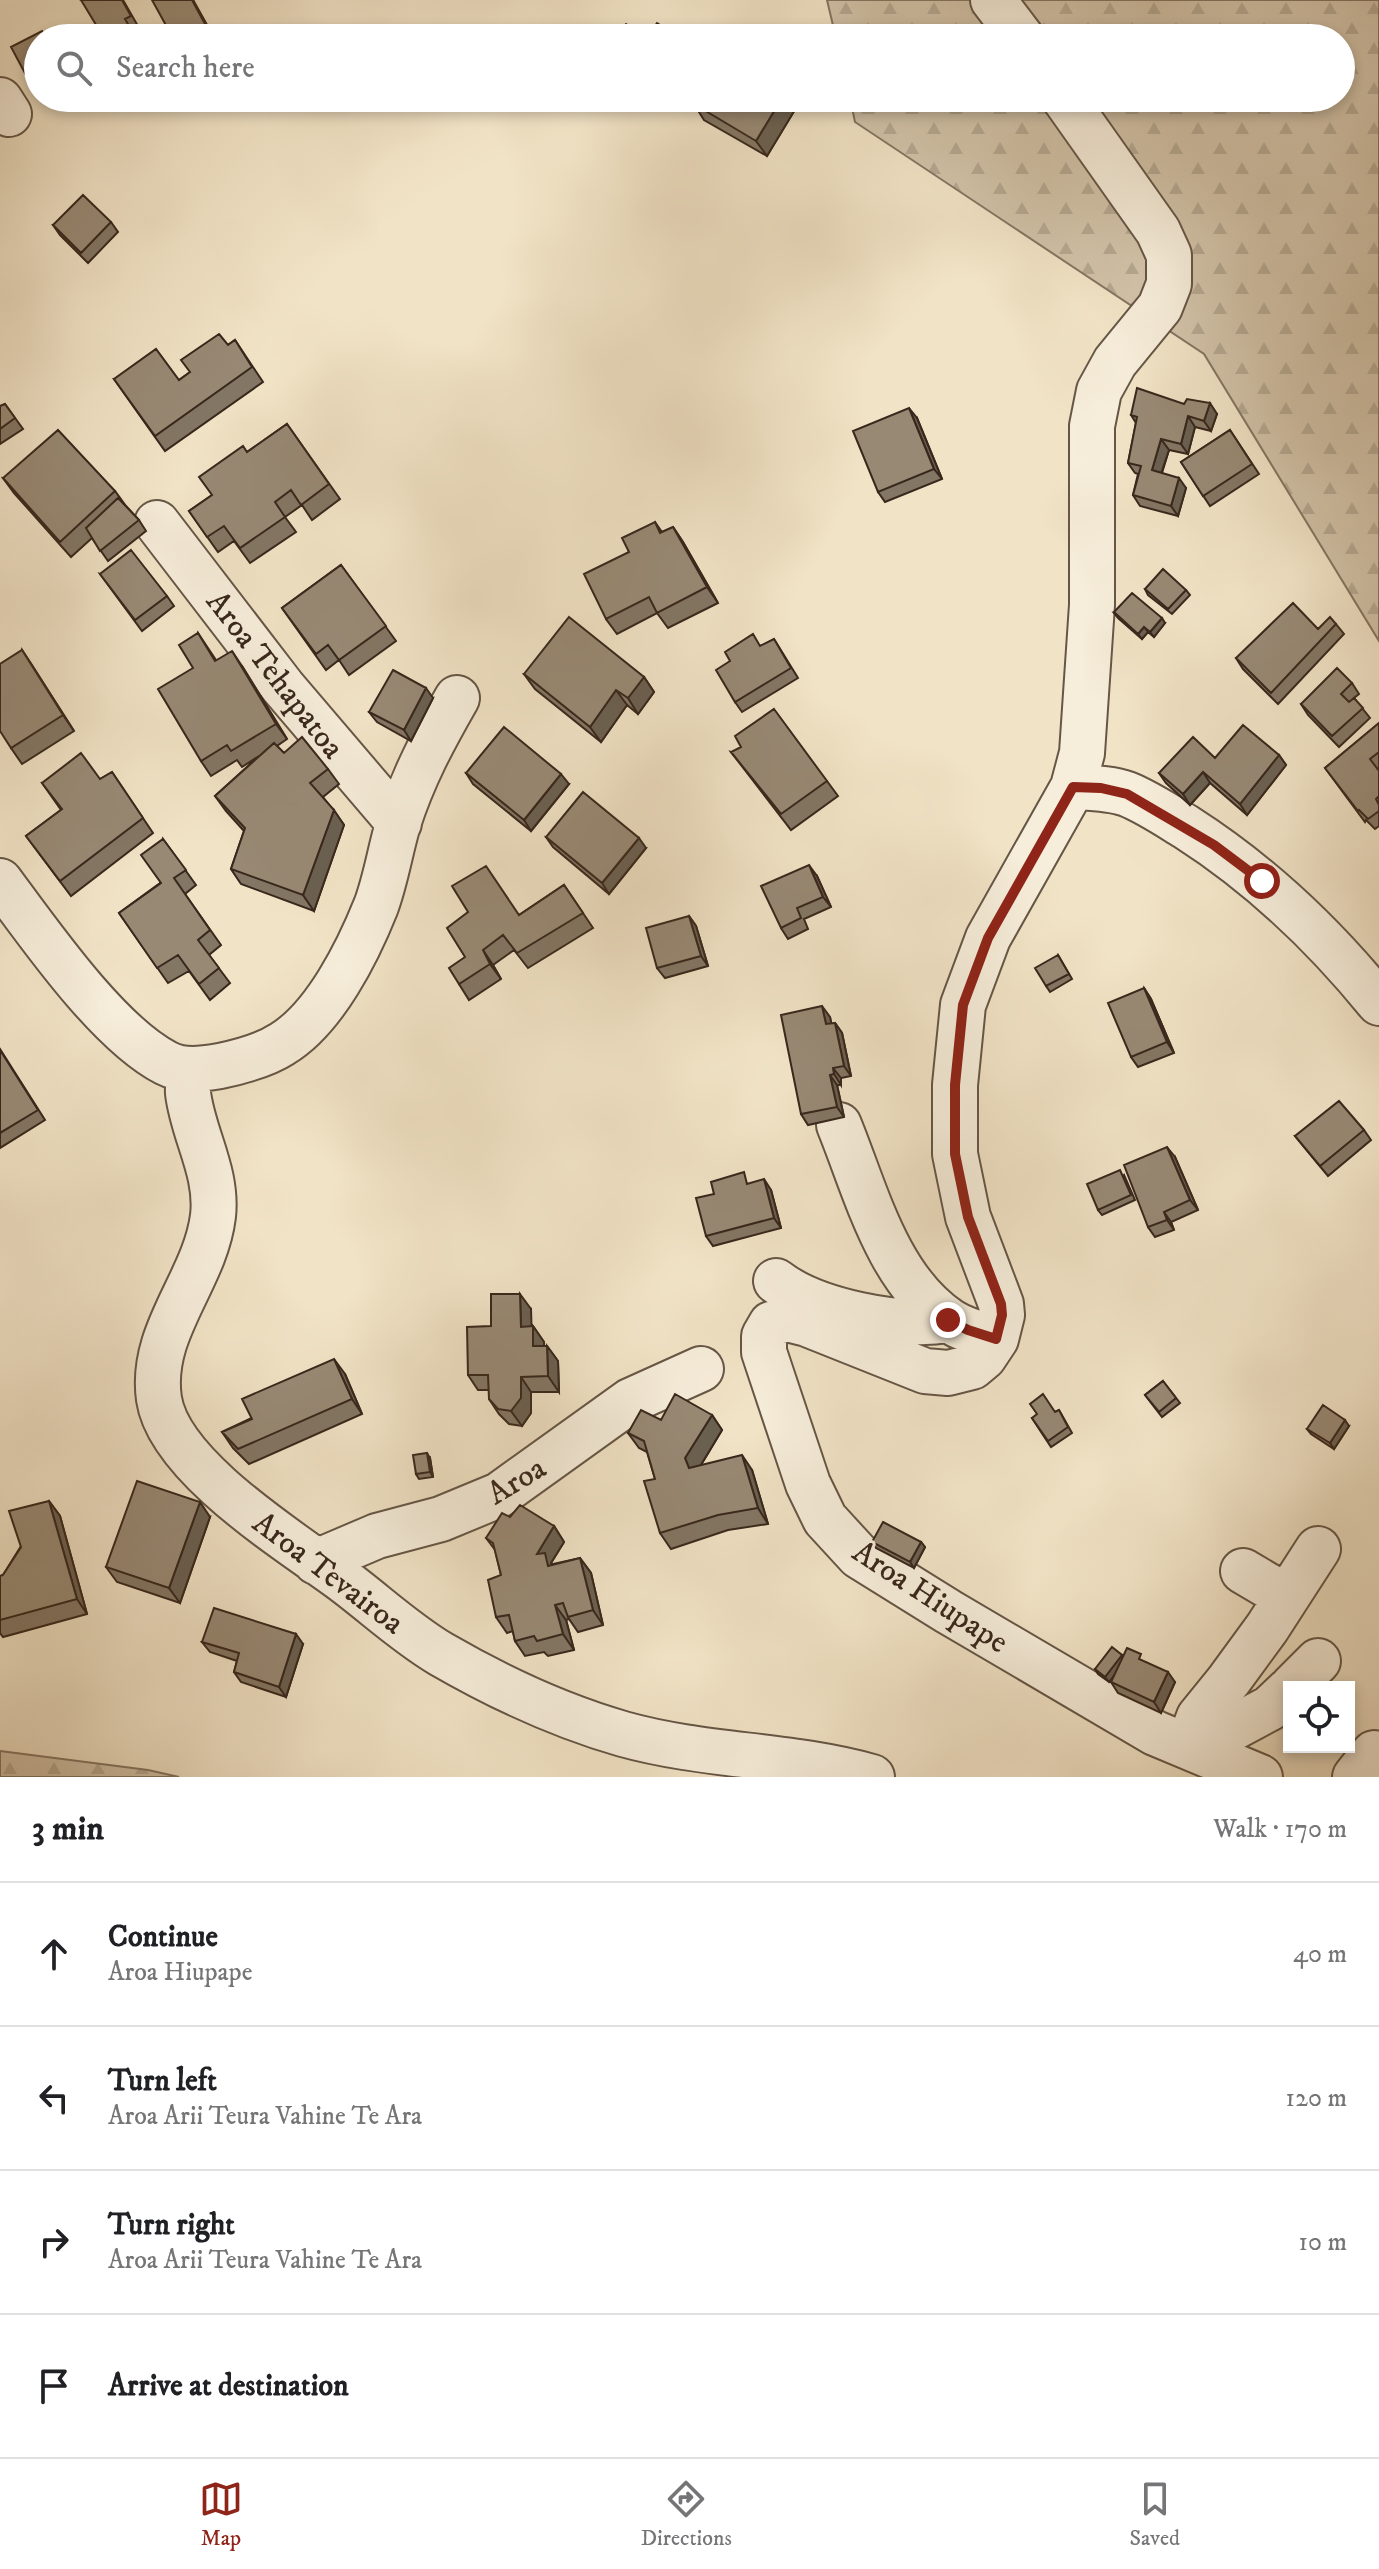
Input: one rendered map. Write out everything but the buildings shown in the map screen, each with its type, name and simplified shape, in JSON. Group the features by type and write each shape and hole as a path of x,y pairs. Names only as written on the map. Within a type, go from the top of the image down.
{"street":[{"path":"993,0 1011,24"},
{"path":"839,1125 881,1236 901,1269 948,1320 996,1339 1002,1315 1001,1304 968,1217 955,1154 955,1085 963,1005 988,938 1073,787 1082,753 1092,605 1092,426 1099,391 1115,362 1160,307 1169,284 1169,255 1158,231 1074,112"},
{"name":"Aroa Tehapatoa","path":"157,523 283,687 399,823"},
{"path":"0,881 98,1004 134,1042 169,1065 191,1069 236,1062 282,1044 316,1015 349,966 376,904 399,823 422,760 457,698"},
{"path":"1073,787 1101,788 1127,794 1214,845 1262,881 1303,918 1349,965 1379,1003"},
{"name":"Aroa Tevairoa","path":"191,1069 187,1090 211,1181 213,1216 204,1250 173,1316 162,1349 157,1378 159,1403 172,1431 210,1478 235,1501 412,1635 496,1683 557,1712 680,1748 806,1763 872,1777"},
{"path":"776,1281 813,1301 891,1321 928,1323 948,1320"},
{"name":"Aroa Hiupape","path":"996,1339 984,1357 972,1367 948,1373 925,1371 807,1324 787,1319 771,1324 764,1336 764,1352 808,1484 825,1519 859,1556 949,1612 1155,1733 1192,1740 1260,1777"},
{"name":"Aroa","path":"316,1562 377,1536 441,1519 499,1495 630,1401 701,1369"},
{"path":"1192,1740 1199,1717 1229,1680 1318,1549"},
{"path":"1243,1571 1287,1597"},
{"path":"1192,1740 1229,1730 1270,1708 1300,1679"}],"green space":[{"path":"827,0 1379,0 1379,641 1204,354 855,122 853,112 1355,112 1355,24 833,24"},
{"path":"0,1751 148,1770 179,1777 0,1777"}],"route":[{"path":"948,1320 996,1339 1002,1315 1001,1304 968,1217 955,1154 955,1085 963,1005 988,938 1073,787 1101,788 1127,794 1214,845 1262,881"}]}
